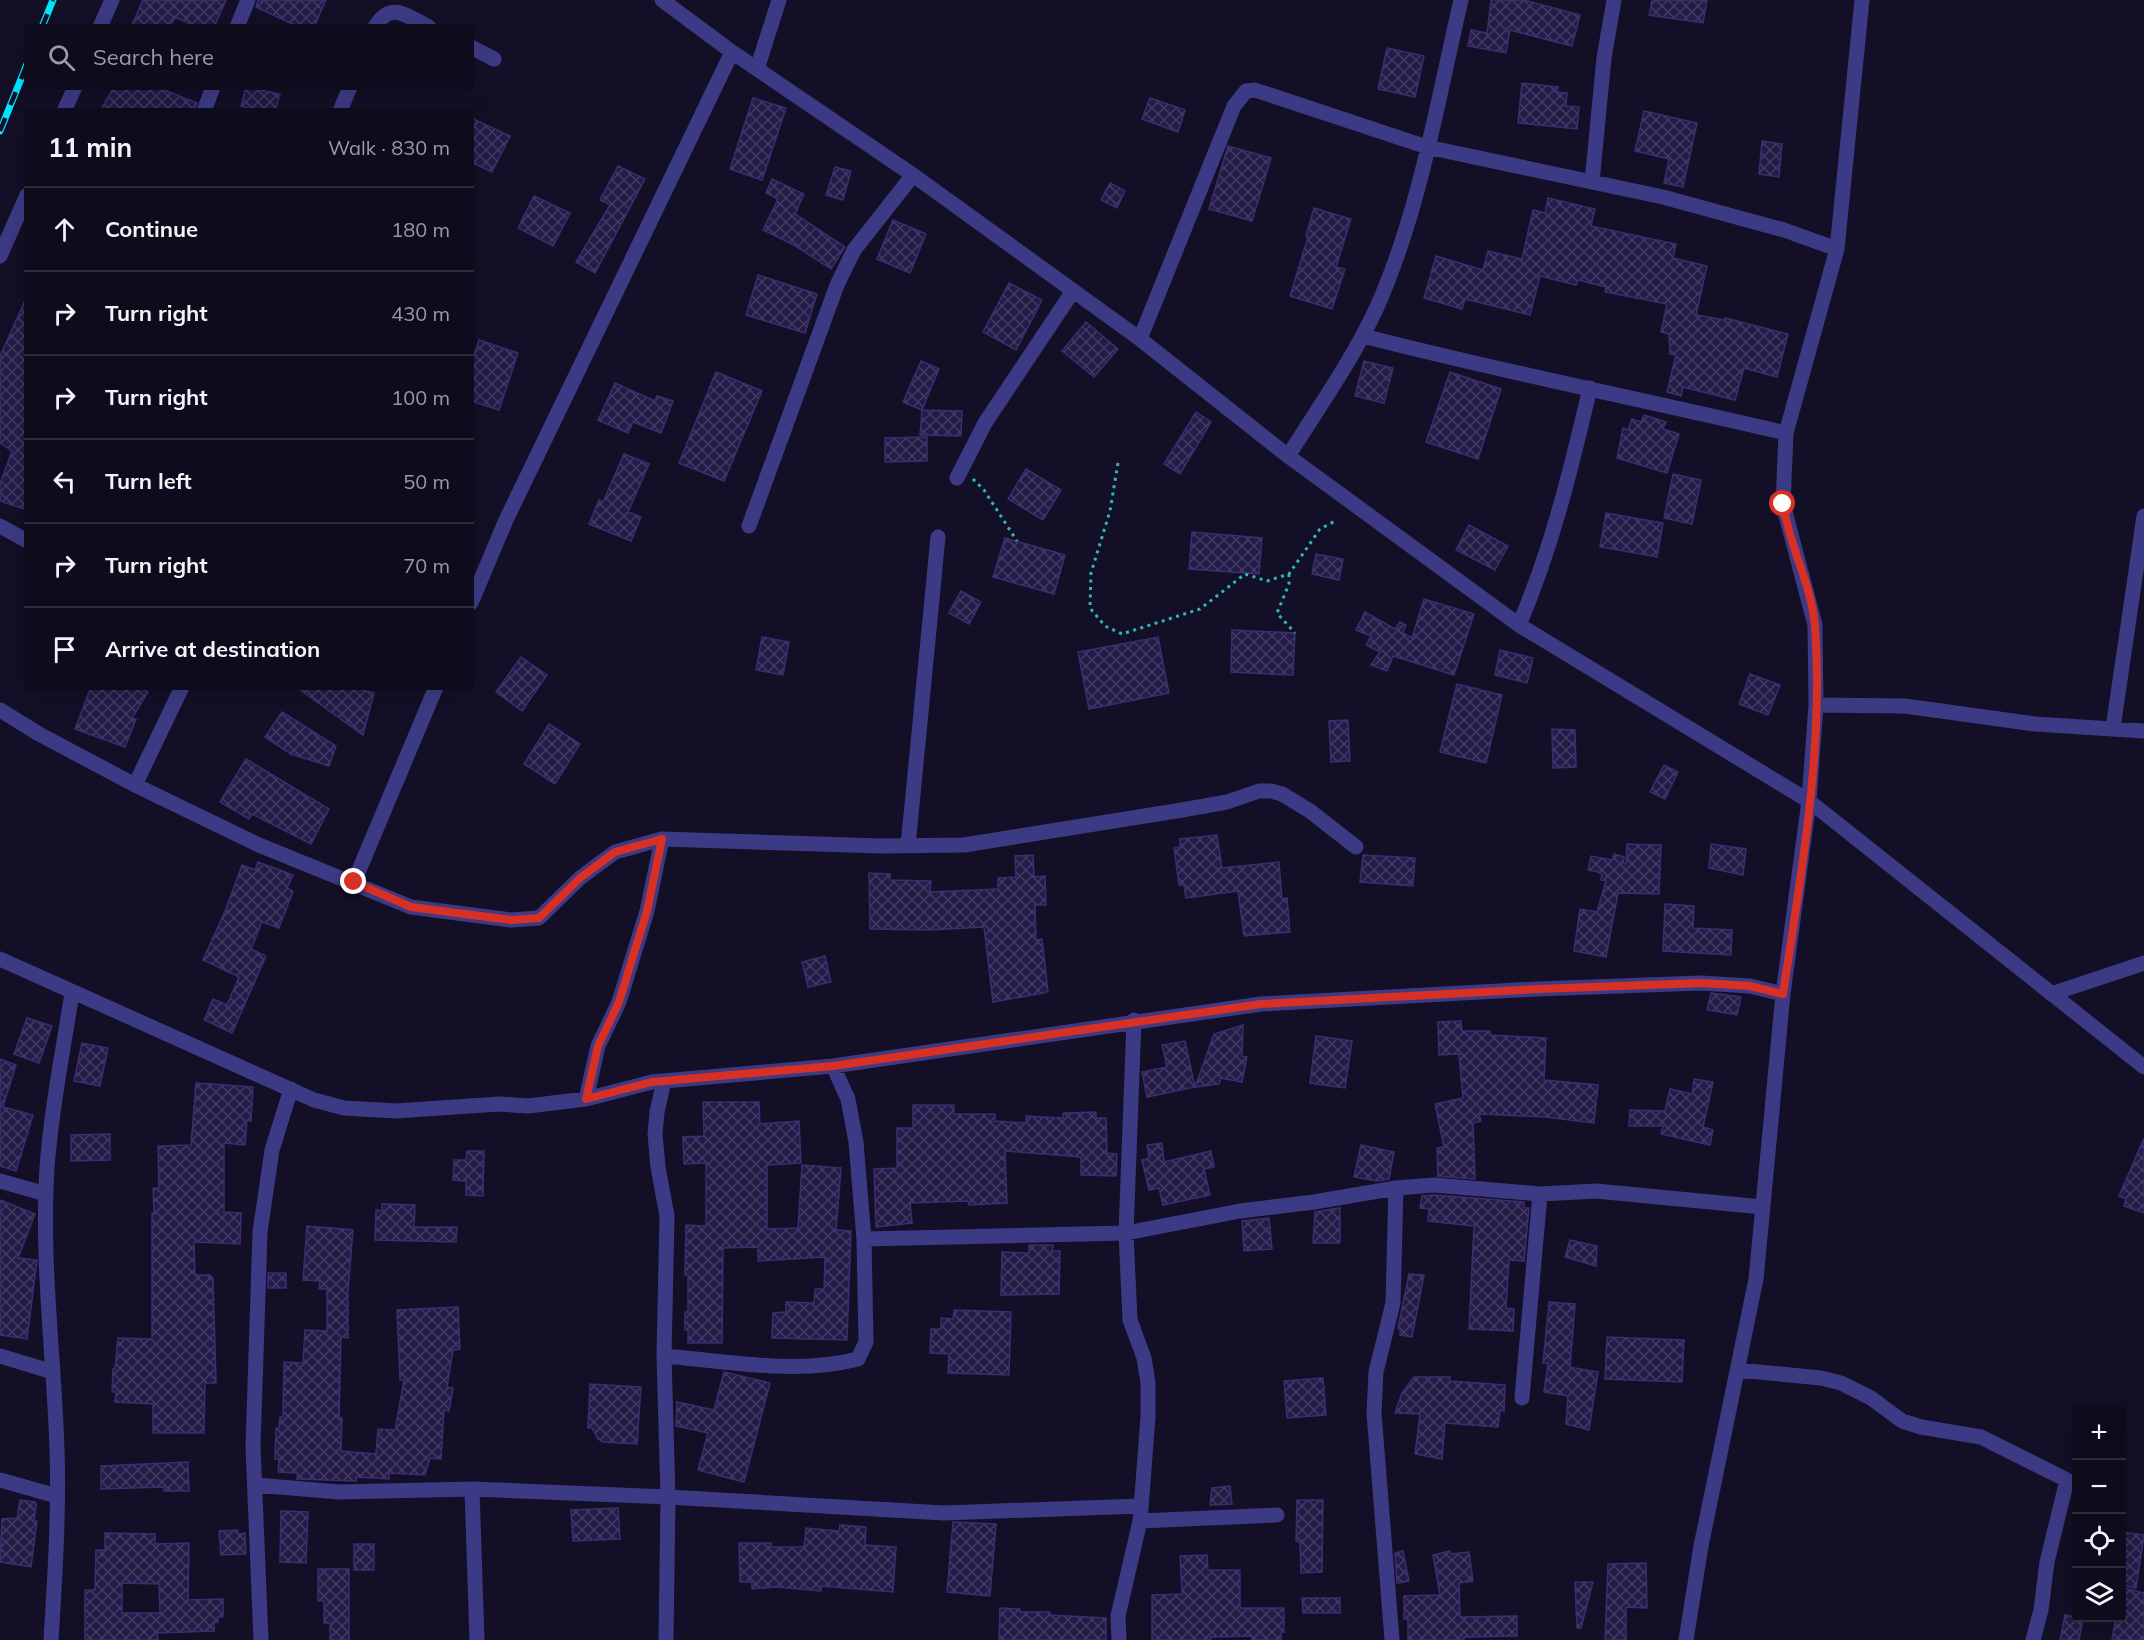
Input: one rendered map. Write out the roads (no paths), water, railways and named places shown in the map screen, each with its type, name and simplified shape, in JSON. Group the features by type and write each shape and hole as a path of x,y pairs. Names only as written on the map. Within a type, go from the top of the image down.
{"street":[{"path":"101,24 112,0"},
{"path":"238,24 248,0"},
{"path":"662,0 732,52 913,175 1140,339 1288,456 1519,625 1809,801 2144,1067"},
{"path":"757,69 779,0"},
{"path":"1288,456 1363,336 1390,273 1409,222 1461,0"},
{"path":"1592,182 1604,58 1614,0"},
{"path":"1686,1640 1701,1546 1756,1279 1783,994 1809,801 1816,705 1815,625 1783,504 1785,433 1837,249 1862,0"},
{"path":"377,24 387,11 396,11 423,24"},
{"path":"474,49 494,59"},
{"path":"474,596 506,520 732,52"},
{"path":"65,108 74,90"},
{"path":"205,108 212,90"},
{"path":"341,108 349,90"},
{"path":"1140,339 1234,106 1246,91 1264,93 1427,147 1663,197 1784,230 1837,249"},
{"path":"749,526 837,285 854,250 913,175"},
{"path":"0,256 24,202"},
{"path":"959,473 985,423 1073,291"},
{"path":"1363,336 1472,364 1590,388 1785,433"},
{"path":"1519,625 1541,574 1567,487 1590,388"},
{"path":"2113,728 2144,516"},
{"path":"0,526 24,539"},
{"path":"908,846 938,537"},
{"path":"135,784 181,690"},
{"path":"354,882 435,690"},
{"path":"1816,705 1905,706 2036,724 2144,731"},
{"path":"0,710 39,734 259,845 411,907 511,920 539,918 580,878 615,852 662,839 908,846 964,845 1182,810 1227,802 1259,791 1271,791 1310,811 1356,847"},
{"path":"586,1099 598,1046 619,1002 647,911 662,839"},
{"path":"0,959 314,1100 344,1108 396,1111 453,1109 499,1104 528,1106 586,1099 635,1085 833,1066 1134,1020 1261,1004 1701,983 1750,986 1783,994"},
{"path":"2051,994 2144,963"},
{"path":"51,1640 57,1496 46,1194 50,1135 72,993"},
{"path":"1119,1640 1118,1616 1140,1513 1148,1417 1148,1383 1144,1358 1130,1320 1126,1233 1134,1020"},
{"path":"664,1356 796,1366 838,1364 858,1359 866,1342 864,1239 853,1118 848,1099 833,1066"},
{"path":"664,1081 657,1112 656,1134 658,1167 667,1216 664,1356 668,1497 666,1640"},
{"path":"261,1640 253,1447 260,1232 272,1150 291,1089"},
{"path":"0,1181 46,1194"},
{"path":"864,1239 1126,1233 1240,1211 1314,1202 1396,1188 1434,1185 1540,1194 1596,1191 1762,1207"},
{"path":"1392,1640 1374,1413 1376,1372 1393,1303 1396,1188"},
{"path":"1522,1398 1540,1194"},
{"path":"0,1356 53,1371"},
{"path":"1738,1370 1821,1378 1841,1383 1871,1398 1902,1421 1921,1427 1981,1437 2067,1480 2047,1562 2041,1610 2033,1640"},
{"path":"0,1480 57,1496"},
{"path":"255,1485 339,1492 472,1489 668,1497 944,1513 1277,1515"},
{"path":"472,1489 477,1640"}],"railway":[{"path":"43,24 53,0"},
{"path":"0,131 24,71"}]}
